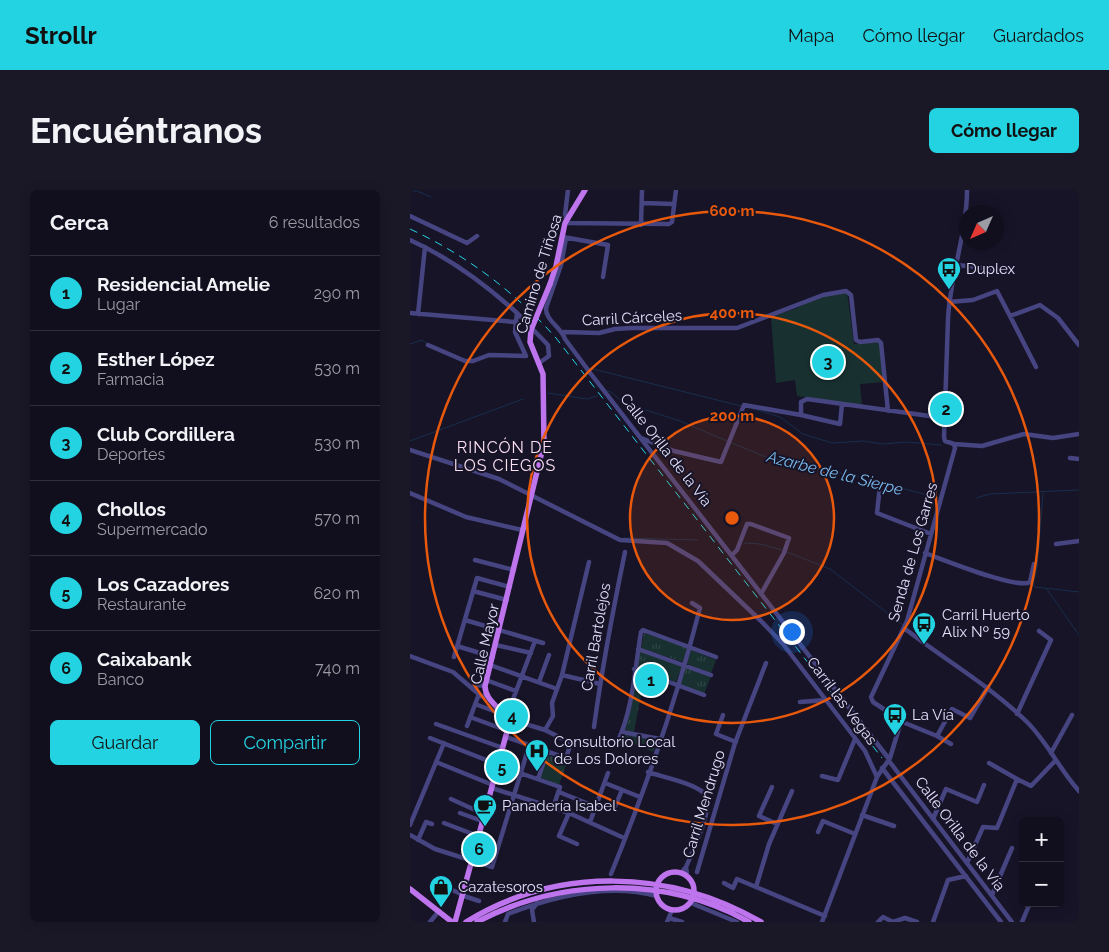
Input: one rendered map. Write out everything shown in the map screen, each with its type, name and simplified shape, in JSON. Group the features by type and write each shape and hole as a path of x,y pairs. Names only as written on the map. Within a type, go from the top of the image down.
{"main road":[{"name":"Camino de Tiñosa","path":"540,365 530,342 531,330 556,266 564,237 566,221 585,190"},
{"name":"Calle Mayor","path":"504,716 487,696 486,683 500,631 544,438 544,392 540,365"},
{"path":"410,889 455,921 507,734 504,716"},
{"path":"666,874 684,874 694,885 693,898 680,910 672,910 662,905 656,893 658,884 666,874"},
{"path":"466,922 502,903 533,892 564,885 612,880 658,884 716,906 749,922"},
{"path":"477,922 512,906 565,892 613,888 693,898 729,905 761,922"}],"street":[{"path":"568,190 566,221 641,225 669,224 672,222 676,190"},
{"path":"641,225 642,190"},
{"path":"967,190 966,219 949,302 944,439 954,444 982,446 1024,434 1053,438 1079,434"},
{"path":"642,203 674,204"},
{"path":"410,216 449,233 467,244 477,236"},
{"path":"564,237 608,245 603,277"},
{"name":"Calle Orilla de la Vía","path":"564,237 561,265 546,310 548,316 564,332 565,339 585,367 732,555 1012,922"},
{"path":"410,240 425,247 486,286 518,313 548,345 548,356 540,365"},
{"path":"418,314 425,247"},
{"path":"956,265 996,268"},
{"name":"Carril Cárceles","path":"564,332 599,333 615,328 737,328 823,295 846,291 851,295 856,340 860,342 878,340 881,343 888,412"},
{"path":"949,302 973,300 997,291 1036,367"},
{"path":"1010,316 1040,305 1058,318 1079,345"},
{"path":"410,313 515,322"},
{"path":"428,345 465,360 474,361 489,355 526,356 518,341 515,322 518,313"},
{"path":"801,415 801,402 804,399 888,412 944,418"},
{"path":"641,438 674,451 721,462 744,405 840,424 842,404"},
{"name":"Senda de Los Garres","path":"900,721 873,702 871,698 904,628 954,444"},
{"name":"Carril las Vegas","path":"410,450 499,480 620,540 671,544 704,566 761,620 855,738 869,758 877,777"},
{"path":"1070,458 1079,459"},
{"path":"870,483 880,486 877,513 931,534"},
{"path":"410,493 466,517 522,530"},
{"path":"732,555 738,548 747,524 789,538 784,553 761,594"},
{"path":"1056,544 1079,541"},
{"name":"Carril Bartolejos","path":"594,727 600,684 625,552"},
{"path":"925,553 997,579 1022,584 1030,582 1034,564"},
{"path":"476,560 514,570"},
{"name":"Carril Bartolejos","path":"545,730 553,716 552,703 562,674 589,562"},
{"path":"454,657 477,578 510,587"},
{"path":"474,591 507,600"},
{"path":"610,874 640,797 690,646 700,608 692,603"},
{"path":"464,620 543,643"},
{"path":"904,628 957,668 988,687 1028,724 1079,790"},
{"path":"617,743 622,732 641,632 643,630 716,657"},
{"path":"1017,714 1050,640 1039,631"},
{"path":"504,716 516,692 535,641"},
{"path":"496,645 531,653"},
{"path":"457,646 493,656"},
{"path":"638,648 711,674"},
{"path":"539,682 549,655"},
{"path":"410,656 453,672 479,694 487,696"},
{"name":"Carril Mendrugo","path":"697,872 736,742 766,663"},
{"path":"490,665 557,689"},
{"path":"634,669 704,695"},
{"path":"562,674 600,684"},
{"path":"472,688 478,684 486,683 516,692"},
{"path":"937,736 952,709 970,718 988,687"},
{"path":"468,726 479,694"},
{"path":"800,702 826,700"},
{"path":"470,717 529,746 566,758 571,743 545,730 475,704"},
{"name":"Carril Mendrugo","path":"723,715 716,734 736,742"},
{"path":"1051,753 1072,715"},
{"path":"822,922 877,777 889,760 900,721 937,736 951,744"},
{"path":"436,724 503,748"},
{"path":"622,732 660,739"},
{"path":"430,738 499,765"},
{"path":"822,776 838,780 855,738"},
{"path":"410,825 444,743"},
{"path":"410,835 435,850 492,866 529,746"},
{"path":"538,779 547,752"},
{"path":"989,763 1031,786 1056,761"},
{"path":"436,762 513,794 568,813 624,838"},
{"name":"Calle Orilla de la Vía","path":"882,768 1001,922"},
{"path":"648,772 705,794 708,804 704,820 684,874"},
{"path":"520,773 597,805 614,809 622,790"},
{"path":"590,822 608,773"},
{"path":"967,863 983,827 997,828 1017,779"},
{"path":"605,783 640,797"},
{"path":"933,819 946,789 977,802 984,785"},
{"path":"772,787 759,816 777,824"},
{"path":"553,808 560,789"},
{"path":"756,887 777,824 792,790"},
{"path":"451,799 484,814"},
{"path":"460,813 482,822"},
{"path":"568,813 560,836 578,844"},
{"path":"862,814 894,826"},
{"path":"704,820 712,823"},
{"path":"818,832 823,821 855,834"},
{"path":"418,840 426,822 432,824"},
{"path":"444,823 478,836"},
{"path":"476,844 497,849"},
{"path":"992,895 1012,848"},
{"path":"933,922 948,880 966,876"},
{"path":"724,883 733,888 738,879 825,916"},
{"path":"438,884 479,901"},
{"path":"505,922 508,914 537,903 606,891 656,893"},
{"path":"693,898 738,922"},
{"path":"534,922 532,914 537,903"},
{"path":"1022,922 1028,907"},
{"path":"522,908 532,914"},
{"path":"672,910 668,920 682,922"},
{"path":"430,922 439,911"},
{"path":"878,922 882,917 893,922 905,918 917,922"}],"green space":[{"path":"847,292 854,344 879,342 884,382 860,384 862,406 797,396 795,380 776,383 771,317 797,308 819,297"},
{"path":"644,633 687,648 683,662 641,648"},
{"path":"691,650 716,660 711,673 687,664"},
{"path":"639,651 682,666 676,682 636,668"},
{"path":"686,667 711,676 704,694 680,684"},
{"path":"636,671 645,674 634,732 625,730"},
{"path":"624,735 658,740 653,752 623,739"},
{"path":"548,755 567,762 559,785 539,777"}],"waterway":[{"path":"1075,190 1079,192"},
{"path":"410,192 417,191 431,197"},
{"path":"410,344 422,340 426,343"},
{"path":"589,368 741,406"},
{"name":"Azarbe de la Sierpe","path":"606,391 611,392 624,403 680,421 727,441"},
{"name":"Azarbe de la Sierpe","path":"548,393 587,399 597,396"},
{"name":"Azarbe de la Sierpe","path":"410,441 523,399"},
{"path":"751,408 780,417 803,434 832,443 863,441 883,444 906,442 941,445"},
{"name":"Azarbe de la Sierpe","path":"732,443 766,457 859,477 939,498"},
{"name":"Azarbe de la Sierpe","path":"976,498 990,494 1079,490"},
{"path":"1043,493 1037,568 1033,584 1035,587 1079,592"},
{"path":"624,538 698,540"},
{"path":"744,543 760,544 782,550"},
{"path":"787,552 830,569 903,625"},
{"path":"1046,588 1079,635"}],"railway":[{"path":"410,229 431,239 489,276 524,305 556,338 882,758"}],"place":[{"name":"Duplex","path":"949,290"},
{"name":"Club Cordillera","path":"828,362"},
{"name":"Esther López","path":"946,409"},
{"name":"Carril Huerto Alix Nº 59","path":"924,645"},
{"name":"Residencial Amelie","path":"651,680"},
{"name":"Chollos","path":"512,716"},
{"name":"La Vía","path":"895,736"},
{"name":"Los Cazadores","path":"502,767"},
{"name":"Consultorio Local de Los Dolores","path":"537,772"},
{"name":"Panadería Isabel","path":"485,827"},
{"name":"Caixabank","path":"479,849"},
{"name":"Cazatesoros","path":"441,908"}],"district":[{"name":"RINCÓN DE LOS CIEGOS","path":"505,456"}]}
